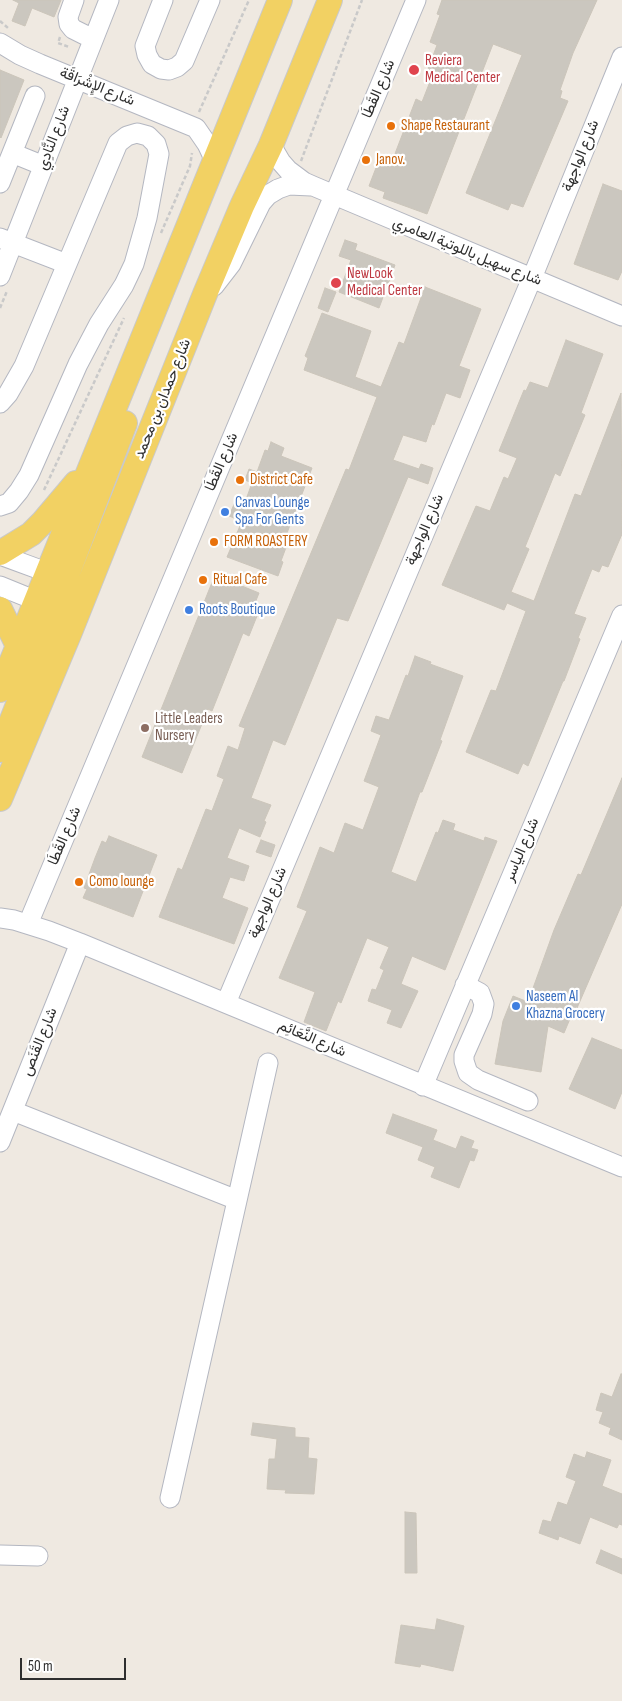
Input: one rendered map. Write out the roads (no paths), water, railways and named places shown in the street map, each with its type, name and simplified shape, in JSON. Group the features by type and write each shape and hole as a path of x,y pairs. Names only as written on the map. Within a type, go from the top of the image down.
{"main road":[{"name":"شارع حمدان بن محمد","path":"0,799 56,609 56,576 91,464 280,0"},
{"name":"شارع حمدان بن محمد","path":"0,690 18,646 56,609 87,588 205,294 242,206 271,145 330,0"},
{"path":"0,750 56,609 68,604 56,576 136,391 136,376 132,361"},
{"path":"0,554 31,534 91,464"},
{"path":"0,609 18,646"}],"street":[{"path":"74,0 68,17 69,24 73,29 93,39"},
{"name":"شارع النَّادِي","path":"0,276 7,240 44,166 109,0"},
{"path":"164,0 146,46 147,56 152,64 161,69 169,70 177,67 184,61 210,0"},
{"name":"شارع القَطَا","path":"28,924 416,0"},
{"name":"شارع الإِشْرَاقَة","path":"0,42 20,55 196,128"},
{"name":"شارع الواجهة","path":"226,1003 532,278 622,56"},
{"path":"0,183 34,96"},
{"path":"215,161 207,144 196,128 215,125 233,119"},
{"path":"0,403 8,394 24,366 118,143 127,136 137,133 148,136 156,144 159,154 147,218 134,264 124,286 99,324 78,364 29,475 9,503 0,506"},
{"name":"شارع سهيل باللوتية العامري","path":"271,145 281,162 295,176 334,197 622,316"},
{"path":"12,153 44,166"},
{"name":"شارع سهيل باللوتية العامري","path":"205,294 231,264 260,203 268,195 278,188 289,185 313,186"},
{"path":"7,240 67,264"},
{"path":"0,554 87,588"},
{"path":"0,586 56,609"},
{"name":"شارع الياسر","path":"423,1086 622,615"},
{"name":"شارع النَّعَائِم","path":"0,918 28,924 80,943 622,1167"},
{"name":"شارع القَنَص","path":"0,1142 80,943"},
{"path":"466,985 480,993 484,1004 482,1014 464,1055 468,1073 478,1080 528,1101"},
{"path":"170,1498 268,1063"},
{"path":"12,1111 237,1200"},
{"path":"0,1555 38,1556"}],"place":[{"name":"Reviera Medical Center","path":"414,70"},
{"name":"Shape Restaurant","path":"391,126"},
{"name":"Janov.","path":"366,160"},
{"name":"NewLook Medical Center","path":"336,283"},
{"name":"District Cafe","path":"240,480"},
{"name":"Canvas Lounge Spa For Gents","path":"225,512"},
{"name":"FORM ROASTERY","path":"214,542"},
{"name":"Ritual Cafe","path":"203,580"},
{"name":"Roots Boutique","path":"189,610"},
{"name":"Little Leaders Nursery","path":"145,728"},
{"name":"Como lounge","path":"79,882"},
{"name":"Naseem Al Khazna Grocery","path":"516,1006"}]}
